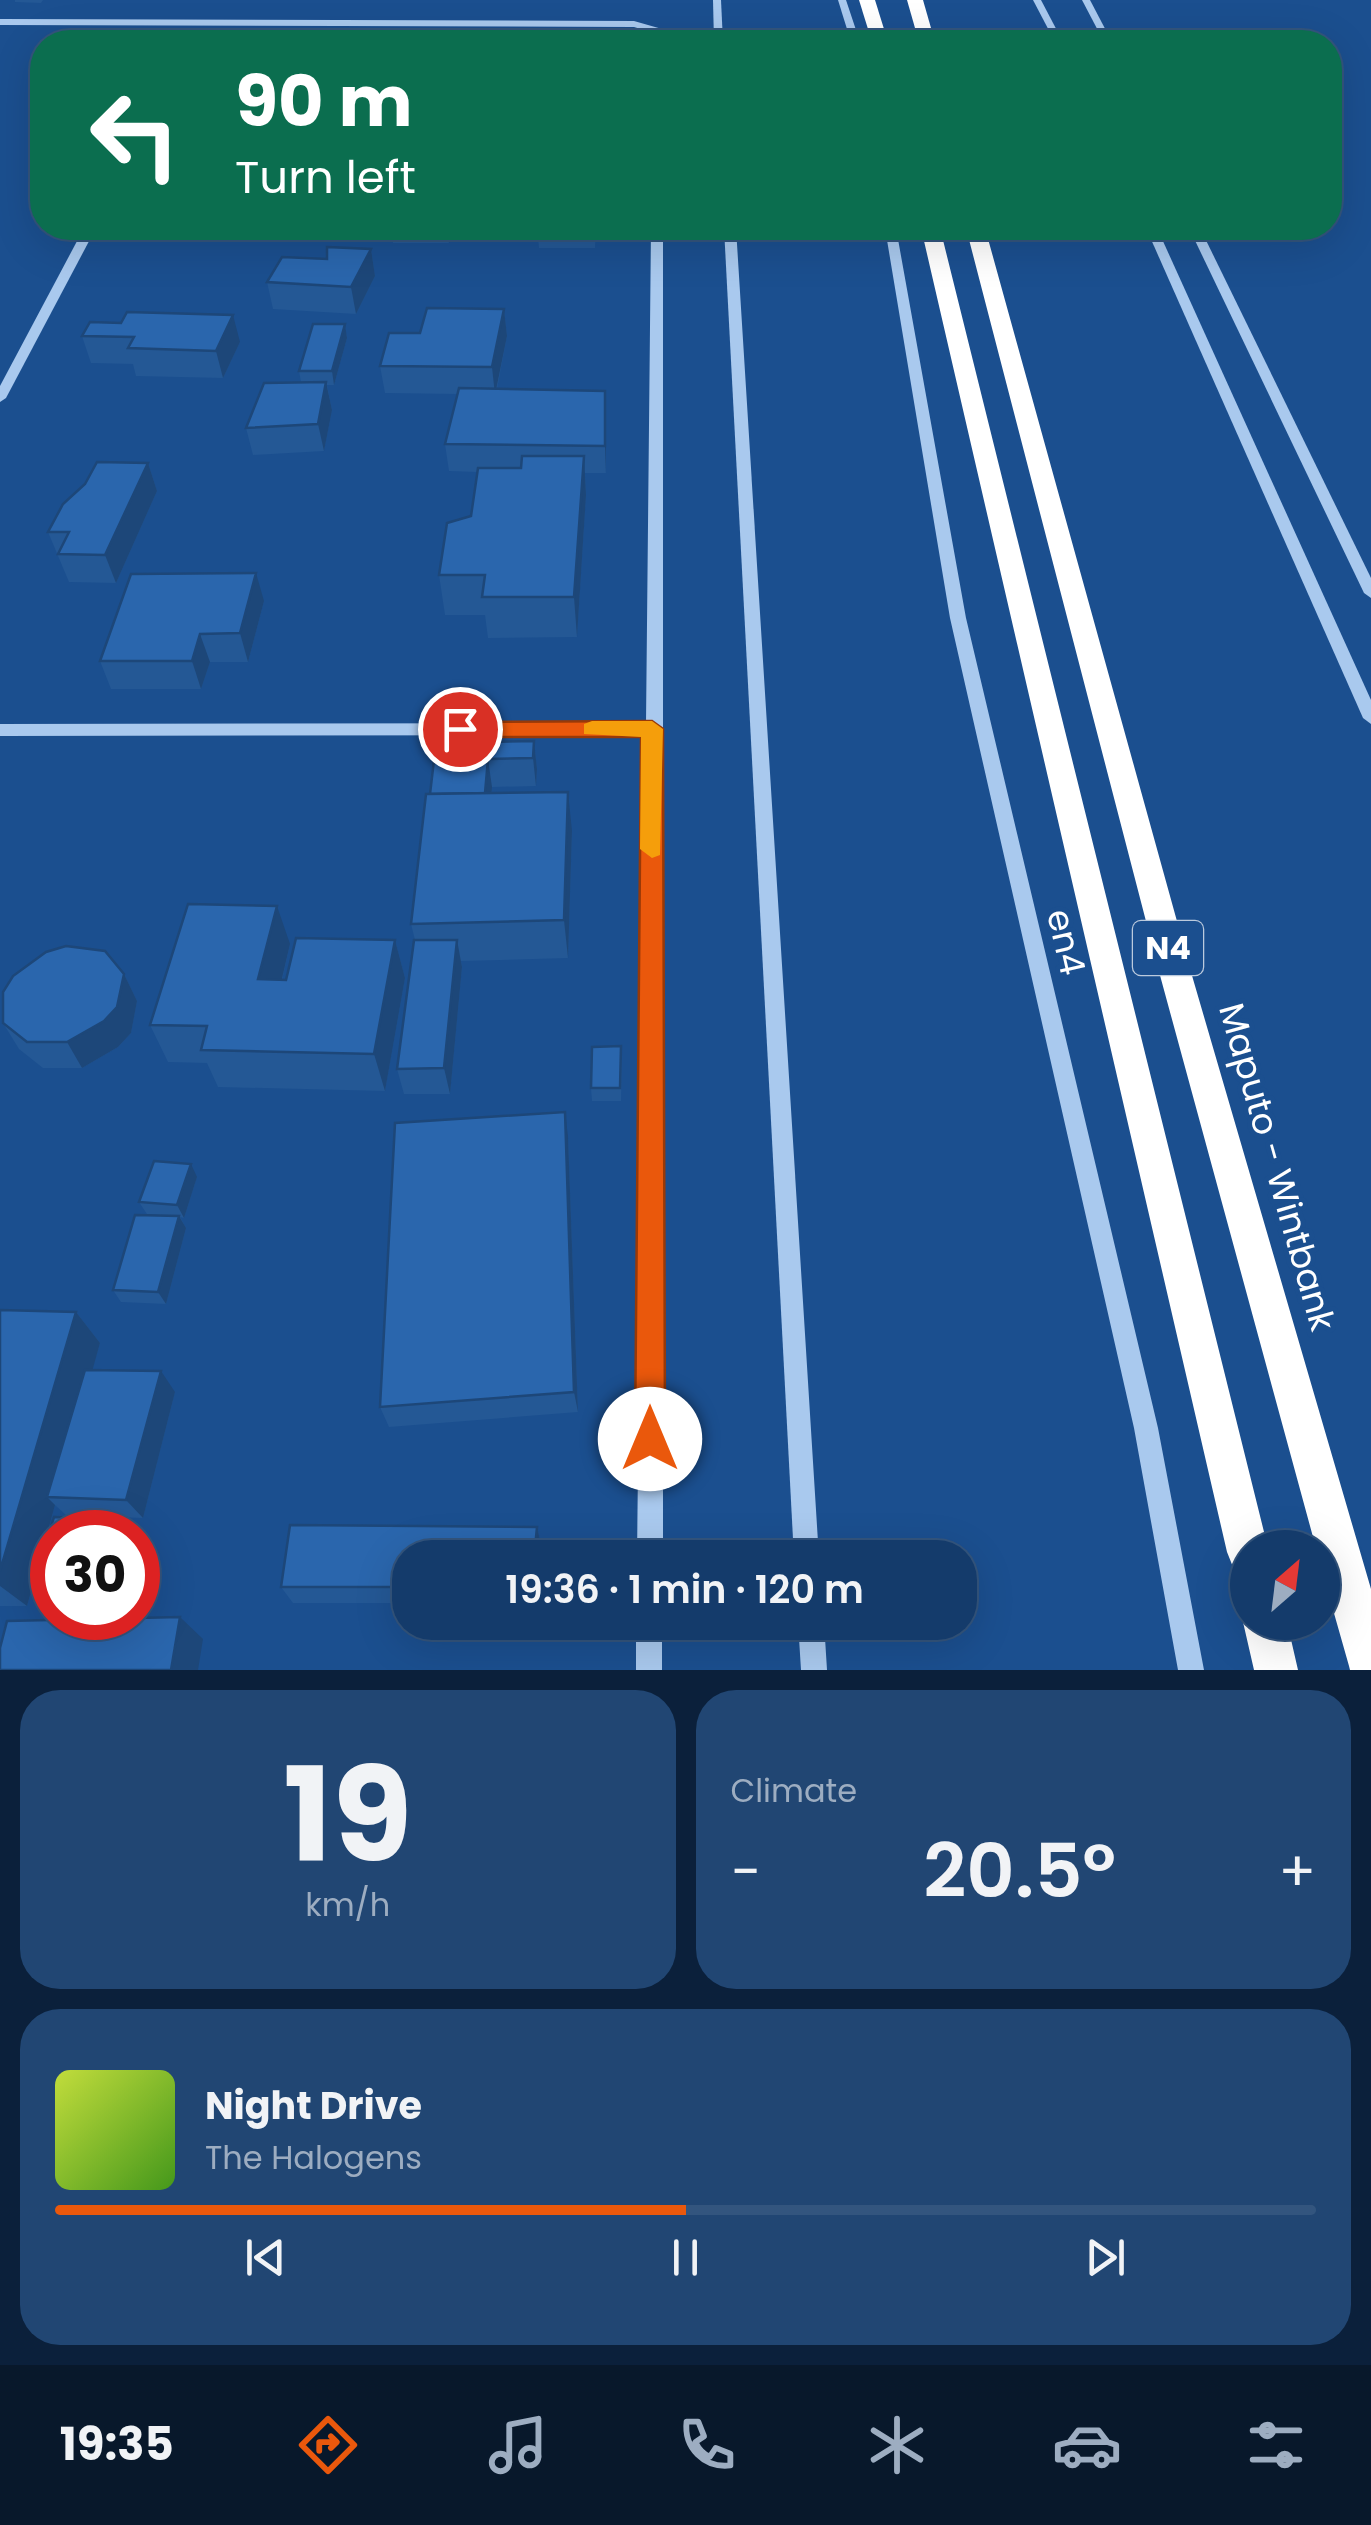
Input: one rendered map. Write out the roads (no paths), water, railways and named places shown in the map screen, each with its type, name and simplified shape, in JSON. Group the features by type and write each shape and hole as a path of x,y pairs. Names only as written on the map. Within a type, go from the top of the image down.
{"highway":[{"path":"867,0 876,30"},
{"path":"914,0 923,30"},
{"name":"N4","path":"933,240 1243,1530"},
{"name":"Maputo - Wintbank","path":"979,240 1172,960 1371,1666"},
{"path":"1269,1640 1276,1670"}],"street":[{"path":"717,0 718,30"},
{"path":"842,0 852,30"},
{"path":"1037,0 1053,30"},
{"path":"1086,0 1102,30"},
{"path":"0,22 195,27 634,24 646,30"},
{"path":"0,398 84,240"},
{"path":"650,1540 657,240"},
{"path":"731,240 806,1540"},
{"name":"en4","path":"892,240 958,618 1146,1428 1191,1670"},
{"path":"1155,240 1371,718"},
{"path":"1200,240 1371,593"},
{"path":"0,730 652,729"},
{"path":"649,1670 650,1640"},
{"path":"812,1640 814,1670"}]}
